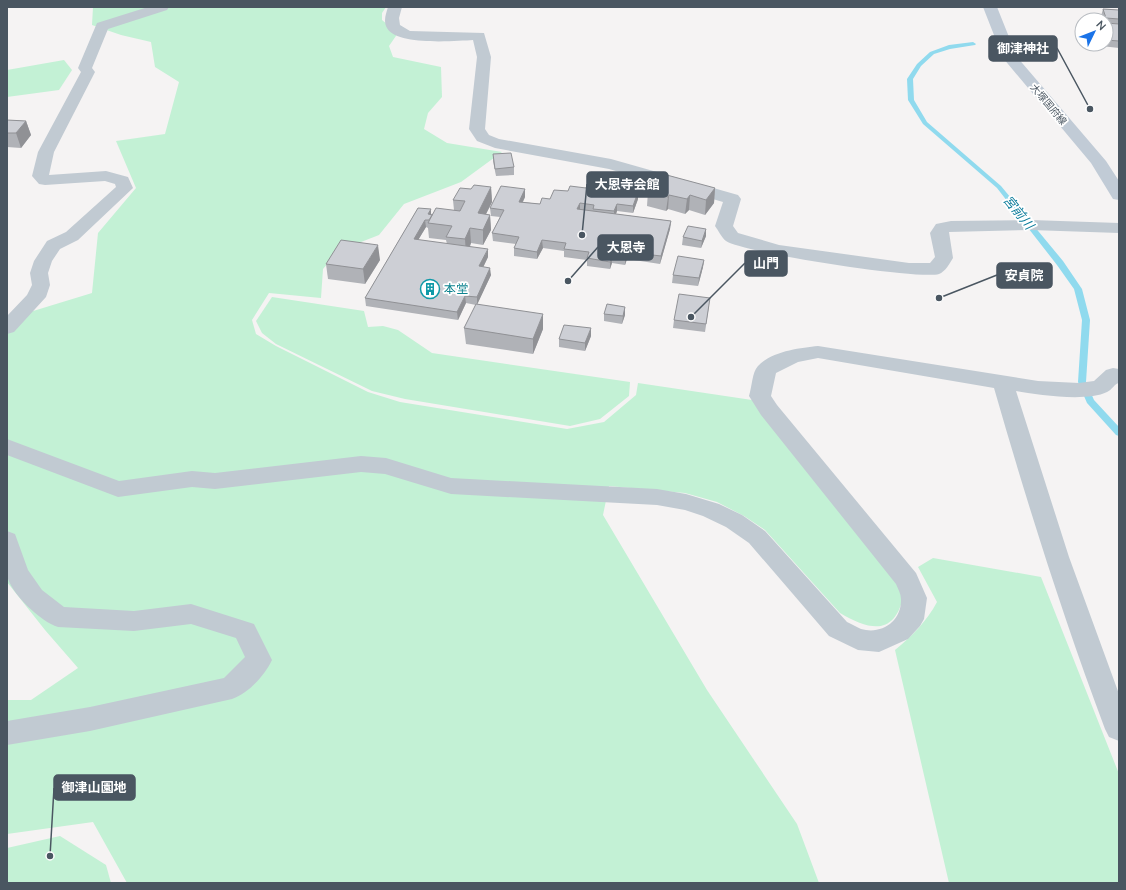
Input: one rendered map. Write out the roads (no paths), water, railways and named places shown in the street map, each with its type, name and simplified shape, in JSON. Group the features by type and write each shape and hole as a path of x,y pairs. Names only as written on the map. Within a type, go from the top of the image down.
{"main road":[{"name":"大塚国府線","path":"990,7 1010,58 1098,161 1119,195"}],"street":[{"path":"7,328 36,297 40,286 39,272 42,261 53,245 72,236 125,188 122,181 106,176 45,180 40,176 46,152 88,72 85,68 102,26 162,7"},
{"path":"395,7 392,21 395,28 402,34 419,36 479,36 484,57 477,129 483,138 495,143 612,164 732,200 724,226 732,237 777,250 909,269 935,269 944,258 939,233 942,228 951,226 1031,225 1119,228"},
{"path":"7,447 118,489 192,479 215,481 361,464 386,466 451,486 657,497 686,502 711,510 734,521 757,537 838,629 858,639 879,641 899,632 911,618 914,598 907,580 769,410 760,396 766,370 778,362 799,354 818,352 1038,388 1079,390 1100,387 1113,376 1119,376"},
{"path":"1003,382 1039,506 1093,663 1119,729"},
{"path":"7,540 17,572 33,597 58,617 134,621 192,614 245,631 259,660 232,688 90,719 7,733"}],"waterway":[{"name":"宮前川","path":"973,44 949,47 932,53 919,65 910,79 911,100 925,123 999,187 1060,263 1078,289 1086,320 1082,382 1090,401 1119,433"}],"place":[{"name":"御津神社","path":"1090,109"},
{"name":"大恩寺会館","path":"582,235"},
{"name":"大恩寺","path":"568,281"},
{"name":"本堂","path":"430,289"},
{"name":"安貞院","path":"939,298"},
{"name":"山門","path":"691,317"},
{"name":"御津山園地","path":"50,856"}]}
